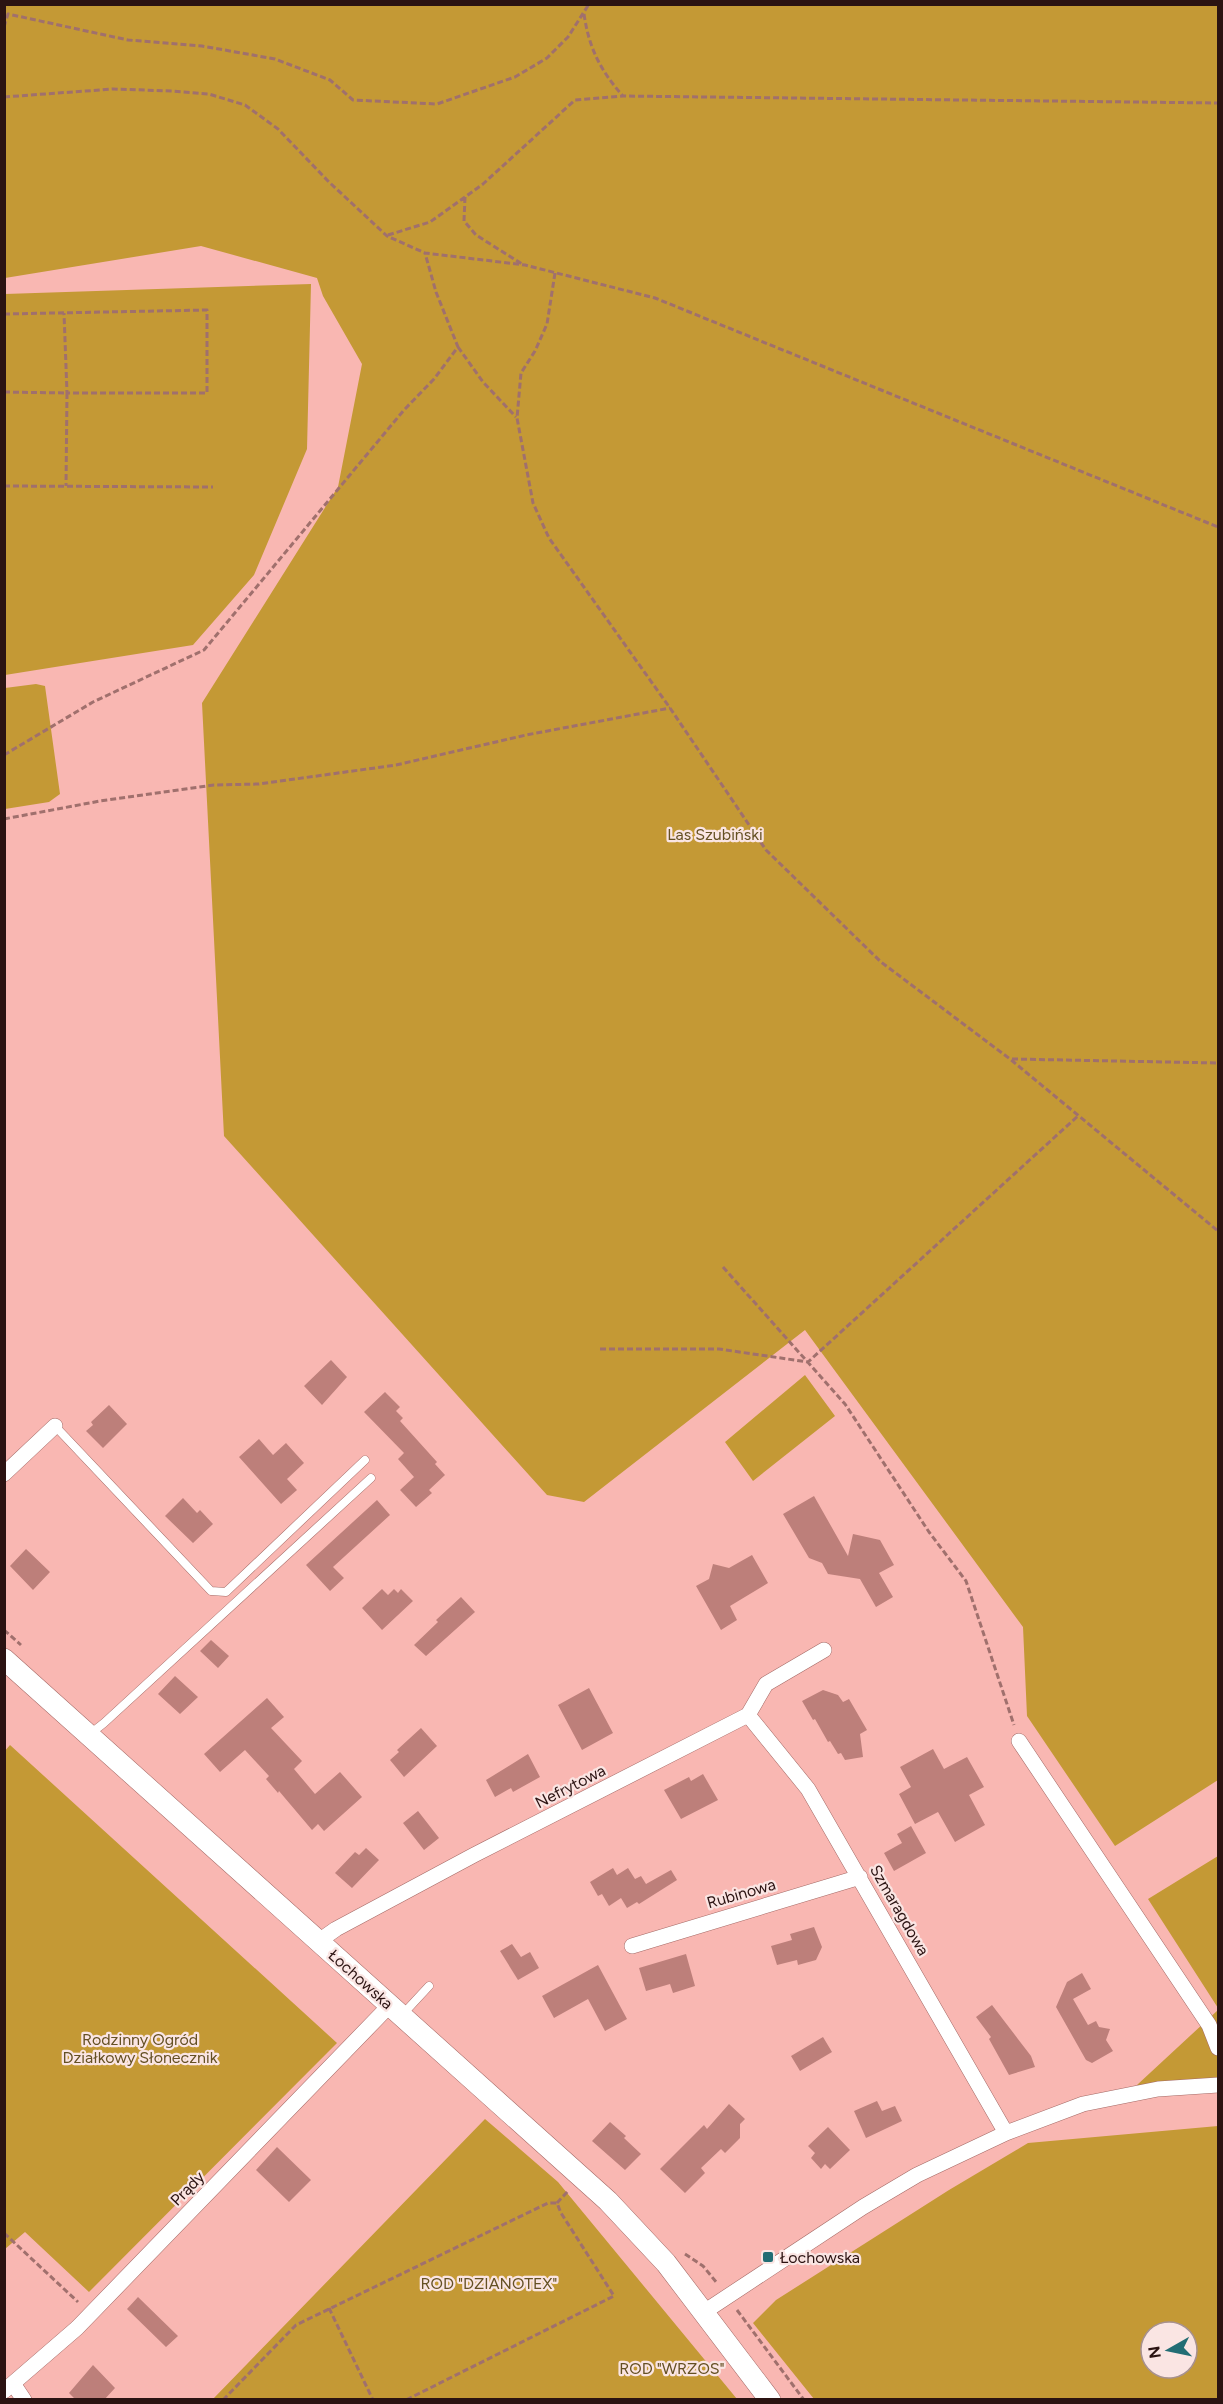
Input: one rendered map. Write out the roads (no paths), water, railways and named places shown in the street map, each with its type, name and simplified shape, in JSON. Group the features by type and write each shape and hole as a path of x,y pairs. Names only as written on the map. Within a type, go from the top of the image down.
{"main road":[{"name":"Łochowska","path":"4,1659 624,2217 666,2263 770,2400"}],"street":[{"path":"4,1474 55,1426"},
{"path":"748,1715 766,1684 824,1650"},
{"name":"Szmaragdowa","path":"748,1715 808,1789 1006,2133"},
{"name":"Nefrytowa","path":"319,1941 336,1929 474,1855 748,1715"},
{"path":"1019,1741 1209,2025 1218,2048"},
{"name":"Rubinowa","path":"632,1946 860,1877"},
{"name":"Prądy","path":"9,2388 90,2314 396,2010"},
{"path":"705,2312 890,2191 948,2159 1006,2133 1063,2110 1093,2102 1158,2089 1218,2085"},
{"path":"9,2388 24,2400"}],"lane":[{"path":"55,1426 212,1591 226,1592 365,1460"},
{"path":"89,1734 104,1723 371,1478"},
{"path":"396,2010 429,1986"}],"place":[{"name":"Łochowska","path":"768,2257"}],"park label":[{"name":"Las Szubiński","path":"715,834"},
{"name":"Rodzinny Ogród Działkowy Słonecznik","path":"140,2048"},
{"name":"ROD \"DZIANOTEX\"","path":"489,2283"},
{"name":"ROD \"WRZOS\"","path":"672,2368"}]}
